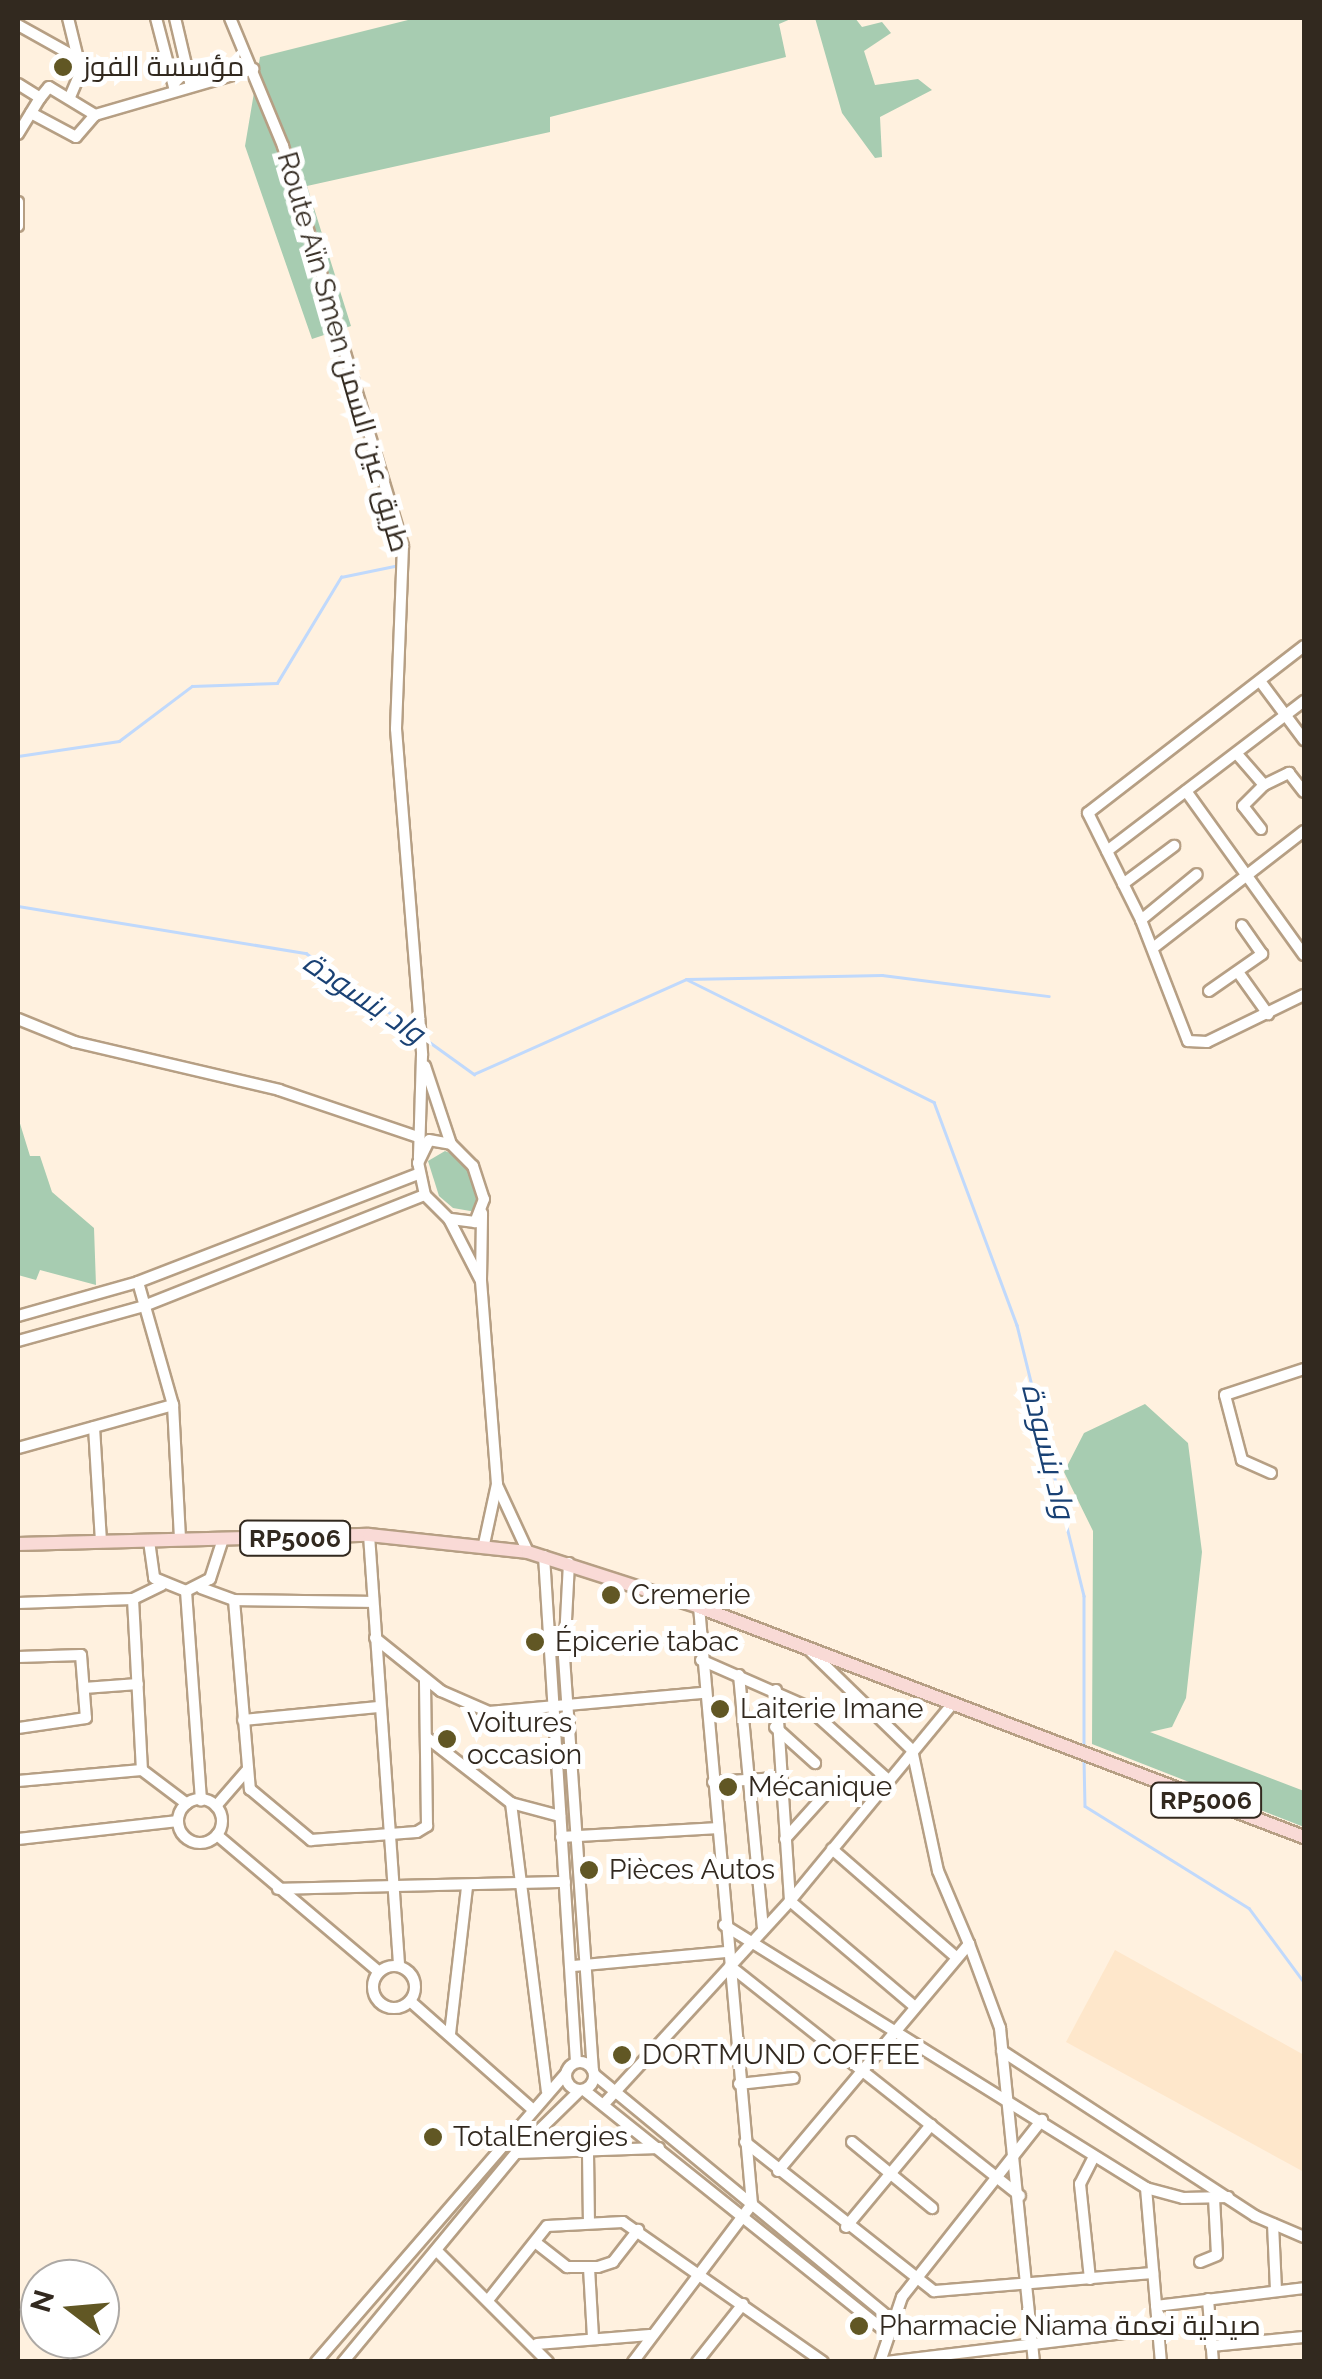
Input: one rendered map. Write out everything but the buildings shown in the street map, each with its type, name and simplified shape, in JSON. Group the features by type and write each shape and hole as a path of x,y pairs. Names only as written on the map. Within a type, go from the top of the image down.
{"main road":[{"name":"RP5006","path":"18,1544 368,1536 484,1544 528,1552 698,1608 1304,1837"}],"street":[{"path":"68,18 80,77 70,97"},
{"path":"175,90 157,21 175,18 192,86"},
{"name":"Route Aïn Smen طريق عين السمن","path":"230,18 283,146 403,546 396,729 422,1055 418,1174"},
{"path":"18,25 79,59"},
{"path":"165,53 182,48"},
{"path":"31,113 76,137 95,115 253,69"},
{"path":"18,84 40,98"},
{"path":"18,134 40,98 52,87 95,115"},
{"path":"18,202 18,226"},
{"path":"1304,646 1088,812 1141,920 1190,1042 1206,1042 1304,994"},
{"path":"1260,681 1304,740"},
{"path":"1106,851 1304,701"},
{"path":"1237,754 1264,785"},
{"path":"1260,829 1244,806 1264,785 1289,772 1304,792"},
{"path":"1186,791 1252,873 1304,955"},
{"path":"1152,948 1304,831"},
{"path":"1122,884 1174,846"},
{"path":"1141,920 1197,874"},
{"path":"1209,990 1262,954 1242,925"},
{"path":"1238,972 1268,1014"},
{"path":"18,1019 75,1042 279,1090 418,1137"},
{"name":"Route Aïn Smen طريق عين السمن","path":"422,1055 451,1144 478,1175 482,1212"},
{"path":"419,1158 428,1140 451,1144"},
{"path":"18,1316 138,1282 418,1174 425,1195 449,1219 481,1281"},
{"path":"18,1340 144,1306 425,1195"},
{"path":"449,1219 470,1224 482,1212"},
{"path":"482,1212 481,1281 496,1484 484,1544"},
{"path":"138,1282 173,1406 180,1540"},
{"path":"1272,1473 1242,1460 1225,1395 1304,1369"},
{"path":"18,1448 173,1406"},
{"path":"94,1427 101,1542"},
{"path":"496,1484 528,1552"},
{"path":"368,1536 392,1889 399,1966 414,1980 410,2000"},
{"path":"201,1588 217,1567 223,1539"},
{"path":"149,1541 150,1568 162,1585"},
{"path":"316,2362 546,2090 576,2062 573,1966 544,1556"},
{"path":"344,2362 516,2153 582,2090 594,2072 590,1964 563,1624 569,1563"},
{"path":"18,1603 134,1598 162,1585 186,1591 201,1588 234,1600 372,1602"},
{"path":"186,1591 201,1800"},
{"path":"134,1598 142,1770"},
{"path":"234,1600 248,1769 256,1798 306,1839 422,1831 429,1823 425,1680"},
{"path":"633,2362 752,2204 714,1828 698,1608"},
{"path":"375,1638 425,1680 489,1712 704,1694"},
{"path":"808,1649 912,1750 938,1872 994,2005 1020,2196 1034,2362"},
{"path":"18,1657 79,1653 85,1721 18,1728"},
{"path":"701,1660 776,1690 822,1718 887,1780"},
{"path":"738,1675 763,1928"},
{"path":"84,1688 138,1684"},
{"path":"776,1690 778,1778 790,1901 915,2006"},
{"path":"604,2104 790,1901 953,1703"},
{"path":"243,1720 378,1707"},
{"path":"775,1727 815,1763"},
{"path":"426,1737 511,1803 560,1816"},
{"path":"216,1806 248,1769"},
{"path":"18,1781 142,1770 186,1804"},
{"path":"712,1782 778,1778"},
{"path":"785,1838 823,1797"},
{"path":"178,1821 186,1804 201,1800 216,1806 222,1822 217,1835"},
{"path":"511,1803 546,2090"},
{"path":"178,1821 192,1841 217,1835"},
{"path":"18,1839 178,1821"},
{"path":"561,1838 714,1828"},
{"path":"217,1835 379,1972"},
{"path":"832,1848 956,1956"},
{"path":"278,1889 565,1882"},
{"path":"450,2034 467,1887"},
{"path":"724,1925 1008,2098 1093,2158 1146,2188 1228,2197"},
{"path":"778,2171 968,1944"},
{"path":"573,1966 726,1952"},
{"path":"379,1972 399,1966"},
{"path":"728,1968 1020,2196"},
{"path":"379,1972 373,1986 380,2002 394,2008 410,2000"},
{"path":"410,2000 531,2108"},
{"path":"1002,2052 1228,2197 1273,2224 1304,2236"},
{"path":"576,2062 594,2072 891,2319"},
{"path":"566,2073 582,2090 746,2216 886,2332"},
{"path":"739,2084 794,2078"},
{"path":"1042,2120 915,2279 891,2319 883,2362 1032,2339 1158,2329"},
{"path":"846,2226 931,2125"},
{"path":"745,2142 846,2226 937,2292 1153,2273"},
{"path":"852,2142 932,2208"},
{"path":"516,2153 660,2148"},
{"path":"588,2153 590,2222"},
{"path":"1090,2279 1080,2184 1093,2158"},
{"path":"1146,2188 1161,2362"},
{"path":"1200,2262 1217,2255 1214,2198"},
{"path":"488,2299 549,2225 590,2222 638,2230 823,2362"},
{"path":"1273,2224 1276,2291"},
{"path":"535,2242 564,2266 589,2268 612,2262 638,2230"},
{"path":"437,2251 537,2344 548,2362"},
{"path":"589,2268 593,2338"},
{"path":"1156,2306 1304,2288"},
{"path":"1208,2299 1213,2362"},
{"path":"698,2362 743,2304"},
{"path":"537,2344 650,2335"},
{"path":"1212,2346 1304,2337"}],"shaded area":[{"path":"1115,1950 1304,2055 1304,2172 1066,2042"}],"green space":[{"path":"416,18 793,18 779,24 786,57 550,117 550,132 307,186 351,326 312,339 245,146 260,57"},
{"path":"815,18 855,18 862,27 882,22 891,33 864,51 875,85 918,79 932,90 880,117 882,157 875,158 842,113"},
{"path":"18,1117 30,1156 40,1156 52,1192 94,1228 96,1285 40,1270 36,1280 18,1275"},
{"path":"445,1151 465,1159 482,1195 476,1212 453,1208 439,1196 428,1161"},
{"path":"1145,1404 1188,1443 1202,1552 1186,1698 1172,1727 1150,1732 1304,1791 1304,1827 1092,1744 1093,1531 1064,1472 1084,1433"}],"waterway":[{"name":"واد بنسودة","path":"18,756 119,741 192,686 277,683 341,577 399,565"},
{"name":"واد بنسودة","path":"18,906 306,953 418,1033"},
{"name":"واد بنسودة","path":"687,979 882,975 1049,996"},
{"name":"واد بنسودة","path":"424,1038 474,1074 686,979 934,1102 1017,1325 1084,1596 1084,1746"},
{"name":"واد بنسودة","path":"1084,1759 1085,1806 1249,1908 1304,1982"}],"place":[{"name":"مؤسسة الفوز","path":"63,67"},
{"name":"Cremerie","path":"611,1595"},
{"name":"Épicerie tabac","path":"535,1642"},
{"name":"Laiterie Imane","path":"720,1709"},
{"name":"Voitures occasion","path":"447,1739"},
{"name":"Mécanique","path":"728,1787"},
{"name":"Pièces Autos","path":"589,1870"},
{"name":"DORTMUND COFFEE","path":"622,2055"},
{"name":"TotalEnergies","path":"433,2137"},
{"name":"Pharmacie Niama صيدلية نعمة","path":"859,2326"}]}
